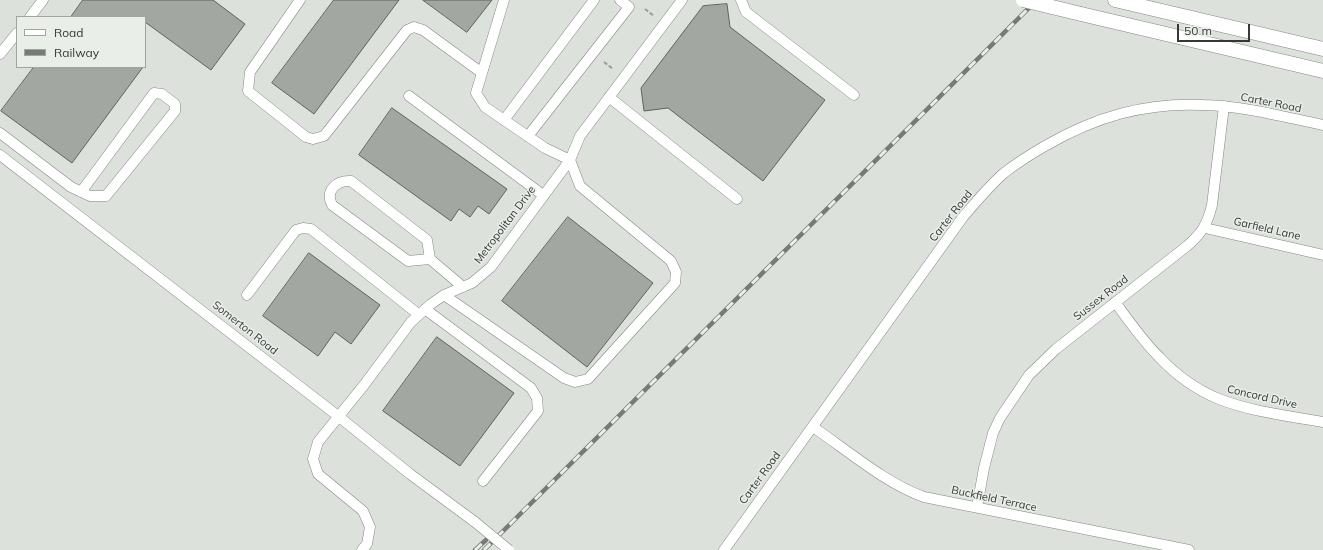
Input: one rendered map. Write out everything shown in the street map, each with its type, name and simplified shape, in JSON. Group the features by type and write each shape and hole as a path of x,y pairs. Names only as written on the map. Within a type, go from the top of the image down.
{"highway":[{"path":"1023,0 1323,71"},
{"path":"1115,0 1323,49"}],"street":[{"path":"31,16 43,0"},
{"path":"300,0 250,72 248,91 306,137 313,139 324,136 407,30 414,27 423,30 482,73"},
{"path":"444,295 564,378 575,382 588,379 675,283 676,272 671,260 580,186 570,160 545,148 485,107 476,93 504,0"},
{"path":"504,120 594,0"},
{"path":"528,136 632,3 620,0"},
{"name":"Metropolitan Drive","path":"362,550 367,544 370,527 363,511 318,474 313,459 318,442 422,311 444,295 472,283 491,267 570,160 580,136 682,0"},
{"path":"741,0 746,12 854,95"},
{"path":"0,54 16,34"},
{"path":"0,133 72,187 81,192 90,196 106,196 175,111 175,104 162,94 154,94 81,192"},
{"path":"409,96 543,195"},
{"path":"609,96 737,199"},
{"name":"Carter Road","path":"724,550 963,218 993,184 1015,165 1056,139 1080,127 1126,111 1160,106 1183,104 1224,106 1323,126"},
{"name":"Sussex Road","path":"977,507 987,454 993,433 1000,418 1029,375 1044,360 1199,236 1204,228 1209,219 1212,205 1224,106"},
{"name":"Somerton Road","path":"0,155 338,416 410,474 475,522 509,550"},
{"path":"46,190 57,176"},
{"path":"430,259 408,261 332,205 329,199 330,193 337,184 343,180 351,181 428,240 430,259 463,287"},
{"path":"247,295 296,230 304,228 311,229 422,311 531,388 537,398 538,411 483,481"},
{"name":"Garfield Lane","path":"1204,228 1323,255"},
{"name":"Concord Drive","path":"1115,302 1159,358 1197,388 1228,402 1257,410 1323,422"},
{"name":"Buckfield Terrace","path":"813,427 892,481 924,497 1189,550"}],"path":[{"path":"645,9 654,16"},
{"path":"604,62 613,69"}],"building":[{"path":"83,0 213,0 245,24 211,70 146,23 146,16 72,16"},
{"path":"334,0 399,0 314,114 272,83"},
{"path":"423,0 492,0 467,32"},
{"path":"727,4 730,27 825,100 763,181 668,108 644,111 641,88 703,6"},
{"path":"33,68 142,68 72,163 1,111"},
{"path":"392,108 507,189 489,214 478,206 470,217 459,209 451,221 359,155"},
{"path":"568,217 653,283 587,367 502,301"},
{"path":"309,253 380,305 351,344 335,332 318,356 263,316"},
{"path":"437,337 514,393 460,466 383,411"}],"railway":[{"path":"484,550 1037,0"},
{"path":"475,550 486,540"}]}
